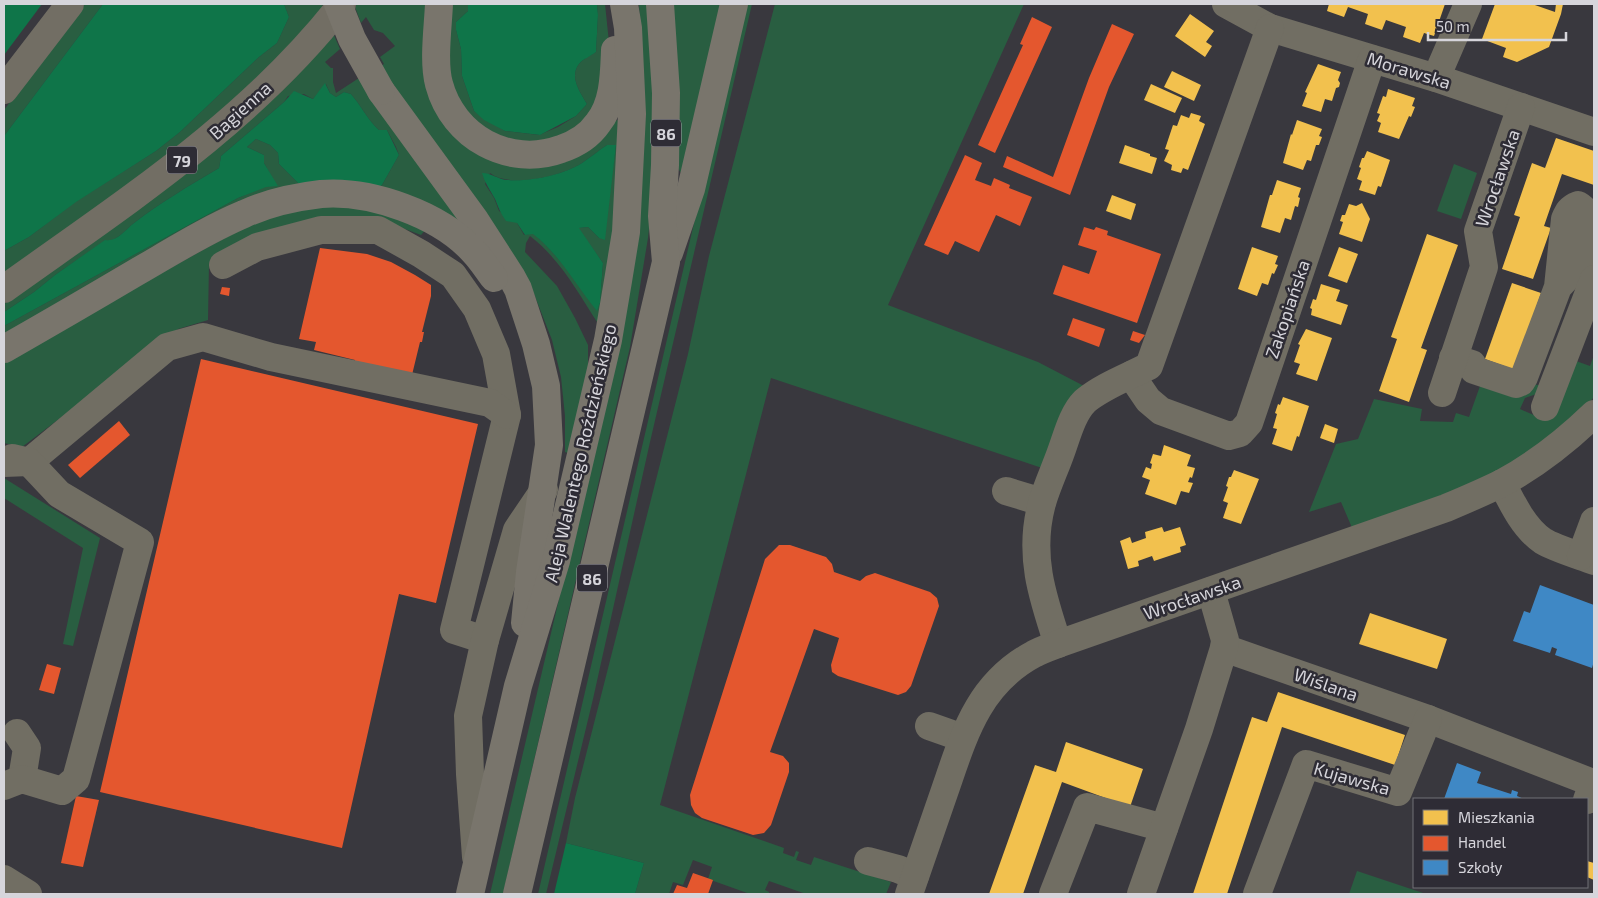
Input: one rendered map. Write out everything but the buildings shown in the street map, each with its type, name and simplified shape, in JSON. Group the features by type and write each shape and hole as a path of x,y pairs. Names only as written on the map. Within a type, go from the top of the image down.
{"highway":[{"path":"340,4 352,39 381,91 475,220 518,289 541,363 548,404 549,445 544,490 530,572 518,686"},
{"path":"439,4 437,66 439,83 453,115 476,139 488,146 504,152 524,155 552,152 571,145 585,137 604,115 611,97 614,76 616,4"},
{"name":"Aleja Walentego Roździeńskiego","path":"470,894 518,686 556,561 608,340 621,264 630,185 632,114 628,28 624,4"},
{"name":"86","path":"517,894 666,262 662,216 666,93 660,4"},
{"path":"666,262 691,189 734,4"},
{"path":"4,349 185,244 244,214 280,202 323,194 385,202 432,220 473,250 530,326"}],"main road":[{"path":"4,90 70,4"},
{"name":"Bagienna","path":"4,289 213,136 287,67 340,4"},
{"path":"4,80 27,60"}],"street":[{"name":"Morawska","path":"1226,4 1270,28 1436,78 1594,132"},
{"path":"1436,78 1468,4"},
{"path":"1058,644 1044,603 1035,556 1036,536 1042,502 1074,416 1084,402 1102,390 1149,366 1270,28"},
{"name":"Zakopiańska","path":"1131,375 1148,400 1161,411 1229,436 1240,433 1249,423 1372,59"},
{"name":"Wrocławska","path":"1442,393 1463,361 1484,267 1478,231 1521,107"},
{"path":"222,265 257,247 321,230 378,230 421,254 453,275 477,309 496,354 507,415 454,630 485,640"},
{"path":"1545,407 1594,279"},
{"path":"1463,361 1478,360 1524,377 1558,287"},
{"path":"17,463 167,347 203,337 271,357 490,403 507,415"},
{"name":"Wrocławska","path":"912,885 963,738 980,703 1000,679 1014,667 1034,654 1058,644 1446,508 1502,483 1557,448 1594,414"},
{"path":"4,455 59,494 140,542 76,779 62,791 13,783 27,748 17,733"},
{"path":"1502,483 1517,511 1543,541 1588,558 1594,521"},
{"path":"476,868 468,716 485,640 517,530 544,490"},
{"path":"1006,490 1042,502"},
{"path":"1141,894 1199,729 1224,648 1225,640 1211,590"},
{"name":"Wiślana","path":"1224,648 1428,719 1593,783 1588,798"},
{"name":"Kujawska","path":"1257,894 1306,764 1398,792 1428,719"},
{"path":"929,726 963,738"},
{"path":"1053,894 1087,807 1164,828"},
{"path":"868,861 898,869 912,885"},
{"path":"4,879 28,894"}],"green space":[{"path":"4,4 42,4 4,55"},
{"path":"85,4 103,4 4,136 4,110"},
{"path":"103,4 284,4 289,17 277,43 259,57 180,132 156,151 76,202 29,237 4,251 4,136"},
{"path":"284,4 322,4 323,8 273,64 197,134 4,275 4,251 29,237 75,202 156,151 180,132 259,57 277,43 289,17"},
{"path":"357,4 427,4 426,50 485,157 618,120 616,212 599,325 560,266 530,236 526,243 525,252 557,286 588,345 588,367 568,453 565,452 565,416 561,377 552,340 534,294 379,67 384,64 380,57 395,46 383,33 374,30 366,17 361,23 355,7","holes":["607,145 616,145 599,238 588,227 578,228 603,263 600,303 597,310 551,251 533,233 524,235 517,223 499,211 494,198 485,184 490,173 499,178 510,180 536,179 550,176 573,168"]},
{"path":"449,4 468,4 468,11 456,22 456,30 461,49 462,76 474,111 505,131 539,135 558,127 576,116 587,104 581,95 575,74 579,64 596,52 597,4 605,4 610,52 608,78 587,118 561,137 526,144 484,130 460,105 450,77"},
{"path":"468,4 597,4 596,52 579,64 575,74 581,95 587,104 576,116 540,135 505,131 484,120 474,111 462,76 461,49 456,30 456,22 468,11"},
{"path":"639,4 649,4 654,67 652,200 648,238 630,347 503,894 490,894 574,535 640,20"},
{"path":"671,4 722,4 681,173 678,168"},
{"path":"745,4 752,4 650,442 593,699 546,894 538,894"},
{"path":"775,4 1024,4 888,305 1038,362 1084,386 1048,470 771,378 660,805 784,848 783,853 794,857 796,851 799,852 796,860 811,865 814,857 891,882 886,894 806,894 769,881 765,890 769,894 750,894 708,879 712,867 693,860 683,885 673,882 669,894 635,894 644,863 566,843 575,798 688,354 709,256"},
{"path":"333,33 340,49 325,62 333,68 333,82 336,93 359,78 462,224 376,190 382,185 399,155 396,147 387,130 379,130 376,127 351,94 344,92 336,97 330,93 326,84 313,99 304,94 288,96 284,102 221,156 219,168 154,208 117,238 105,241 4,312 4,304 72,255"},
{"path":"325,83 330,93 336,97 344,92 351,94 379,130 387,130 399,155 382,185 376,190 303,188 279,164 278,153 270,145 256,139 247,147 264,155 264,163 278,186 266,187 238,198 4,326 4,312 105,240 121,235 154,208 219,168 221,156 284,102 294,91 313,99"},
{"path":"256,139 270,145 278,153 279,164 303,188 4,338 4,326 238,198 266,186 277,186 264,163 264,155 247,147"},
{"path":"607,145 616,145 605,240 599,238 588,227 579,228 603,263 600,303 597,311 559,260 543,242 533,234 525,235 517,223 506,221 482,173 507,180 546,177 582,163"},
{"path":"1454,164 1477,173 1461,219 1437,211"},
{"path":"312,206 362,207 426,229 421,235 397,226 220,257 209,263 208,320 178,329 22,447 4,443 4,360 250,224"},
{"path":"1594,355 1594,397 1570,422 1514,462 1451,493 1353,530 1341,502 1309,512 1336,444 1358,439 1374,399 1422,409 1420,421 1453,422 1456,413 1469,417 1480,386 1466,381 1469,373 1541,386 1539,393 1525,398 1520,409 1536,416 1576,361 1590,366"},
{"path":"4,478 100,538 73,646 63,644 83,548 4,498"},
{"path":"566,843 644,863 635,894 554,894"},
{"path":"1357,871 1426,894 1349,894"}]}
